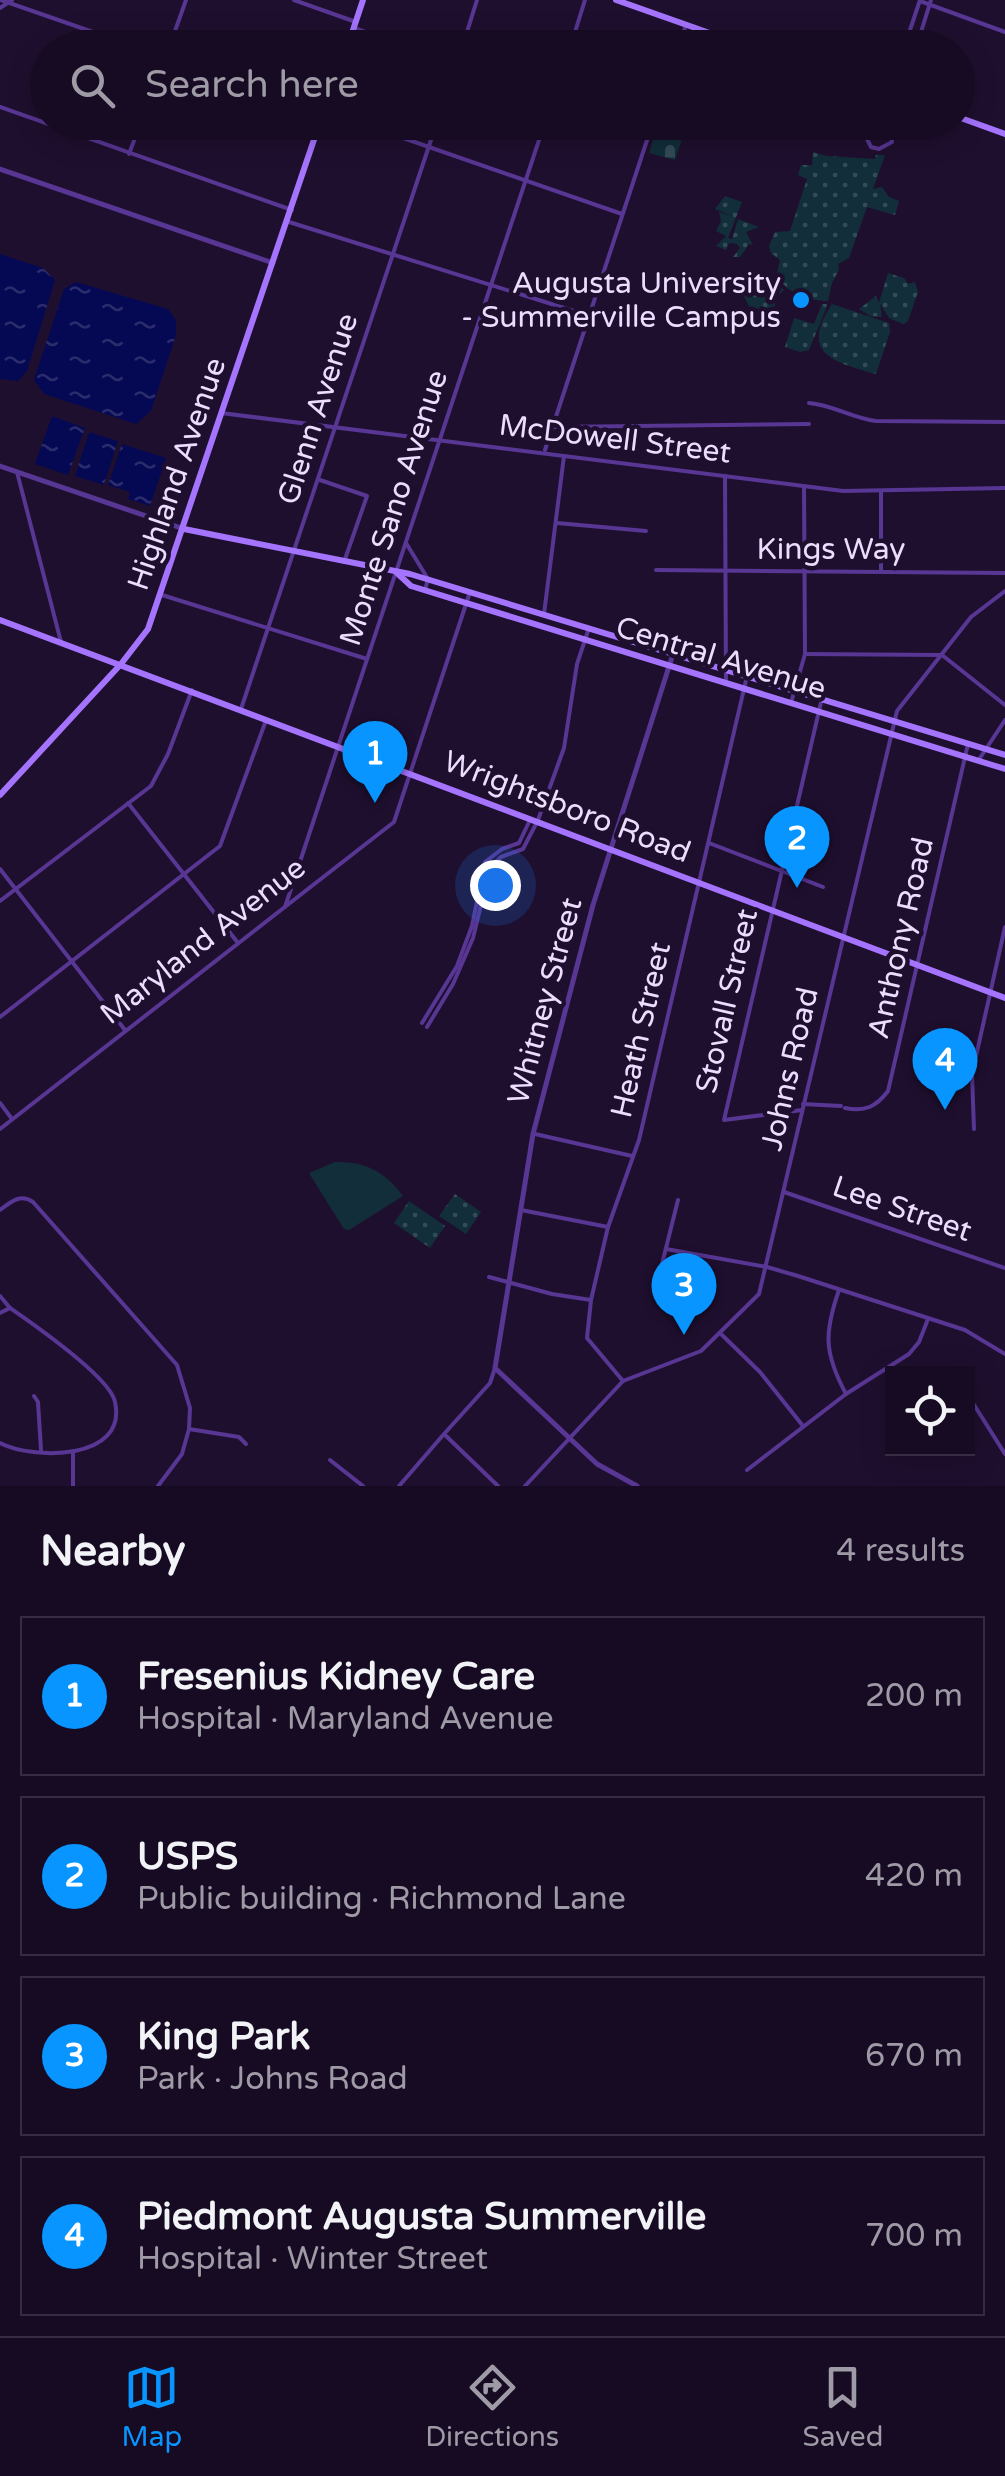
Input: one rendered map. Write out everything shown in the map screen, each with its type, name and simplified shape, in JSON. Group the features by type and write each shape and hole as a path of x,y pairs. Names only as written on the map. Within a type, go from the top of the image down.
{"main road":[{"path":"353,30 363,0"},
{"path":"616,0 700,30"},
{"path":"975,123 1005,134"},
{"name":"Highland Avenue","path":"0,795 121,664 148,629 314,140"},
{"name":"Central Avenue","path":"184,528 428,579 1005,755"},
{"name":"Central Avenue","path":"396,572 409,585 466,604 1005,769"},
{"name":"Wrightsboro Road","path":"0,620 1005,998"}],"street":[{"path":"2,0 89,30"},
{"path":"175,30 186,0"},
{"path":"294,0 367,30"},
{"path":"468,30 478,0"},
{"path":"576,30 585,0"},
{"path":"910,30 920,0 1005,32"},
{"path":"0,8 12,2"},
{"path":"921,30 930,2"},
{"path":"684,30 686,25"},
{"path":"0,107 30,118"},
{"path":"91,140 292,210"},
{"path":"130,154 135,140"},
{"path":"408,140 622,214"},
{"name":"Glenn Avenue","path":"242,709 431,140"},
{"name":"Monte Sano Avenue","path":"285,907 539,140"},
{"path":"544,452 647,140"},
{"path":"868,140 878,150 892,140"},
{"path":"0,170 273,264"},
{"path":"288,222 590,316"},
{"path":"809,403 828,404 876,421 1005,422"},
{"name":"McDowell Street","path":"221,414 804,486 881,491 1005,488"},
{"path":"553,427 809,424"},
{"path":"544,614 564,456"},
{"name":"Central Avenue","path":"0,466 184,528"},
{"path":"17,472 62,643"},
{"path":"725,476 726,684"},
{"path":"318,479 367,496 344,562"},
{"path":"791,703 805,654 804,486"},
{"path":"880,572 881,491"},
{"path":"557,523 646,531"},
{"path":"406,543 428,579 425,590"},
{"name":"Kings Way","path":"656,570 1005,573"},
{"name":"Johns Road","path":"525,1486 623,1381 701,1351 759,1294 894,722 903,701 971,618 1005,591"},
{"name":"Maryland Avenue","path":"0,1128 394,822 470,592"},
{"path":"162,594 367,659"},
{"path":"424,1026 454,984 474,938 490,868 501,856 523,849 564,748 577,664 588,628"},
{"name":"Whitney Street","path":"495,1368 532,1134 611,848 673,654"},
{"path":"805,654 942,654 1005,705"},
{"name":"Heath Street","path":"623,1381 587,1338 591,1300 608,1226 632,1156 747,676"},
{"path":"0,902 151,786 192,690"},
{"name":"Stovall Street","path":"803,1107 724,1120 822,698"},
{"path":"0,1016 220,846 266,718"},
{"path":"978,761 1005,720"},
{"name":"Anthony Road","path":"803,1107 864,1110 888,1091 968,744"},
{"path":"128,803 238,943"},
{"path":"709,843 823,887"},
{"path":"0,869 125,1030"},
{"path":"974,1129 972,1078 1005,927"},
{"path":"0,1104 12,1119"},
{"path":"532,1134 632,1156"},
{"name":"Lee Street","path":"784,1192 1005,1268"},
{"path":"0,1210 13,1200 33,1202 177,1366 190,1408 189,1429 182,1454 158,1486"},
{"path":"656,1288 678,1200"},
{"path":"521,1210 608,1226"},
{"path":"666,1250 767,1267 840,1289 965,1330 1005,1354"},
{"path":"489,1277 591,1300"},
{"path":"840,1289 829,1318 827,1345 830,1362 846,1394"},
{"path":"0,1296 92,1372 109,1389 115,1402 111,1431 104,1441 73,1453 12,1449 0,1443"},
{"path":"0,1312 10,1308"},
{"path":"747,1470 846,1394 909,1354 928,1319"},
{"path":"721,1334 760,1372 803,1426"},
{"path":"399,1486 490,1383 495,1368 597,1464 637,1486"},
{"path":"34,1396 38,1402 41,1451"},
{"path":"975,1406 1005,1454"},
{"path":"189,1429 239,1437 246,1444"},
{"path":"444,1434 498,1486"},
{"path":"73,1453 73,1486"},
{"path":"330,1460 363,1486"}],"green space":[{"path":"653,140 681,140 675,160 649,153"},
{"path":"813,152 875,159 876,155 885,155 873,189 882,187 889,197 899,201 895,215 867,207 849,258 838,264 828,301 806,297 785,286 777,274 780,260 769,246 775,232 790,231 807,179 798,175 801,165 812,165"},
{"path":"725,196 742,202 728,238 732,239 738,219 759,227 746,232 753,245 749,244 740,257 733,257 740,248 737,244 729,243 726,250 716,246 726,236 716,231 721,221 719,212 732,216 715,209"},
{"path":"888,273 904,278 908,284 915,282 918,292 908,321 903,324 889,318 880,304 882,317 859,309 876,296 879,303"},
{"path":"747,280 771,290 778,284 784,290 775,298 775,309 768,312 749,306 743,294"},
{"path":"822,304 827,304 826,309 809,350 800,352 785,347 794,318 814,324"},
{"path":"832,304 889,323 890,332 876,374 834,359 820,345 819,334"},
{"path":"335,1162 374,1170 403,1196 349,1230 344,1229 309,1173"},
{"path":"455,1194 481,1212 466,1234 439,1216"},
{"path":"409,1201 445,1226 430,1248 394,1223"}],"water":[{"path":"0,254 43,268 55,280 27,371 18,381 0,379"},
{"path":"76,282 168,309 176,320 176,335 151,411 136,424 44,394 34,380 64,289"},
{"path":"52,416 85,428 68,475 35,464"},
{"path":"89,432 118,441 104,485 75,476"},
{"path":"122,444 166,458 150,506 128,499 130,492 108,485"}],"place":[{"name":"Augusta University - Summerville Campus","path":"801,300"},
{"name":"Fresenius Kidney Care","path":"375,803"},
{"name":"USPS","path":"797,888"},
{"name":"Piedmont Augusta Summerville","path":"945,1110"},
{"name":"King Park","path":"684,1335"}]}
